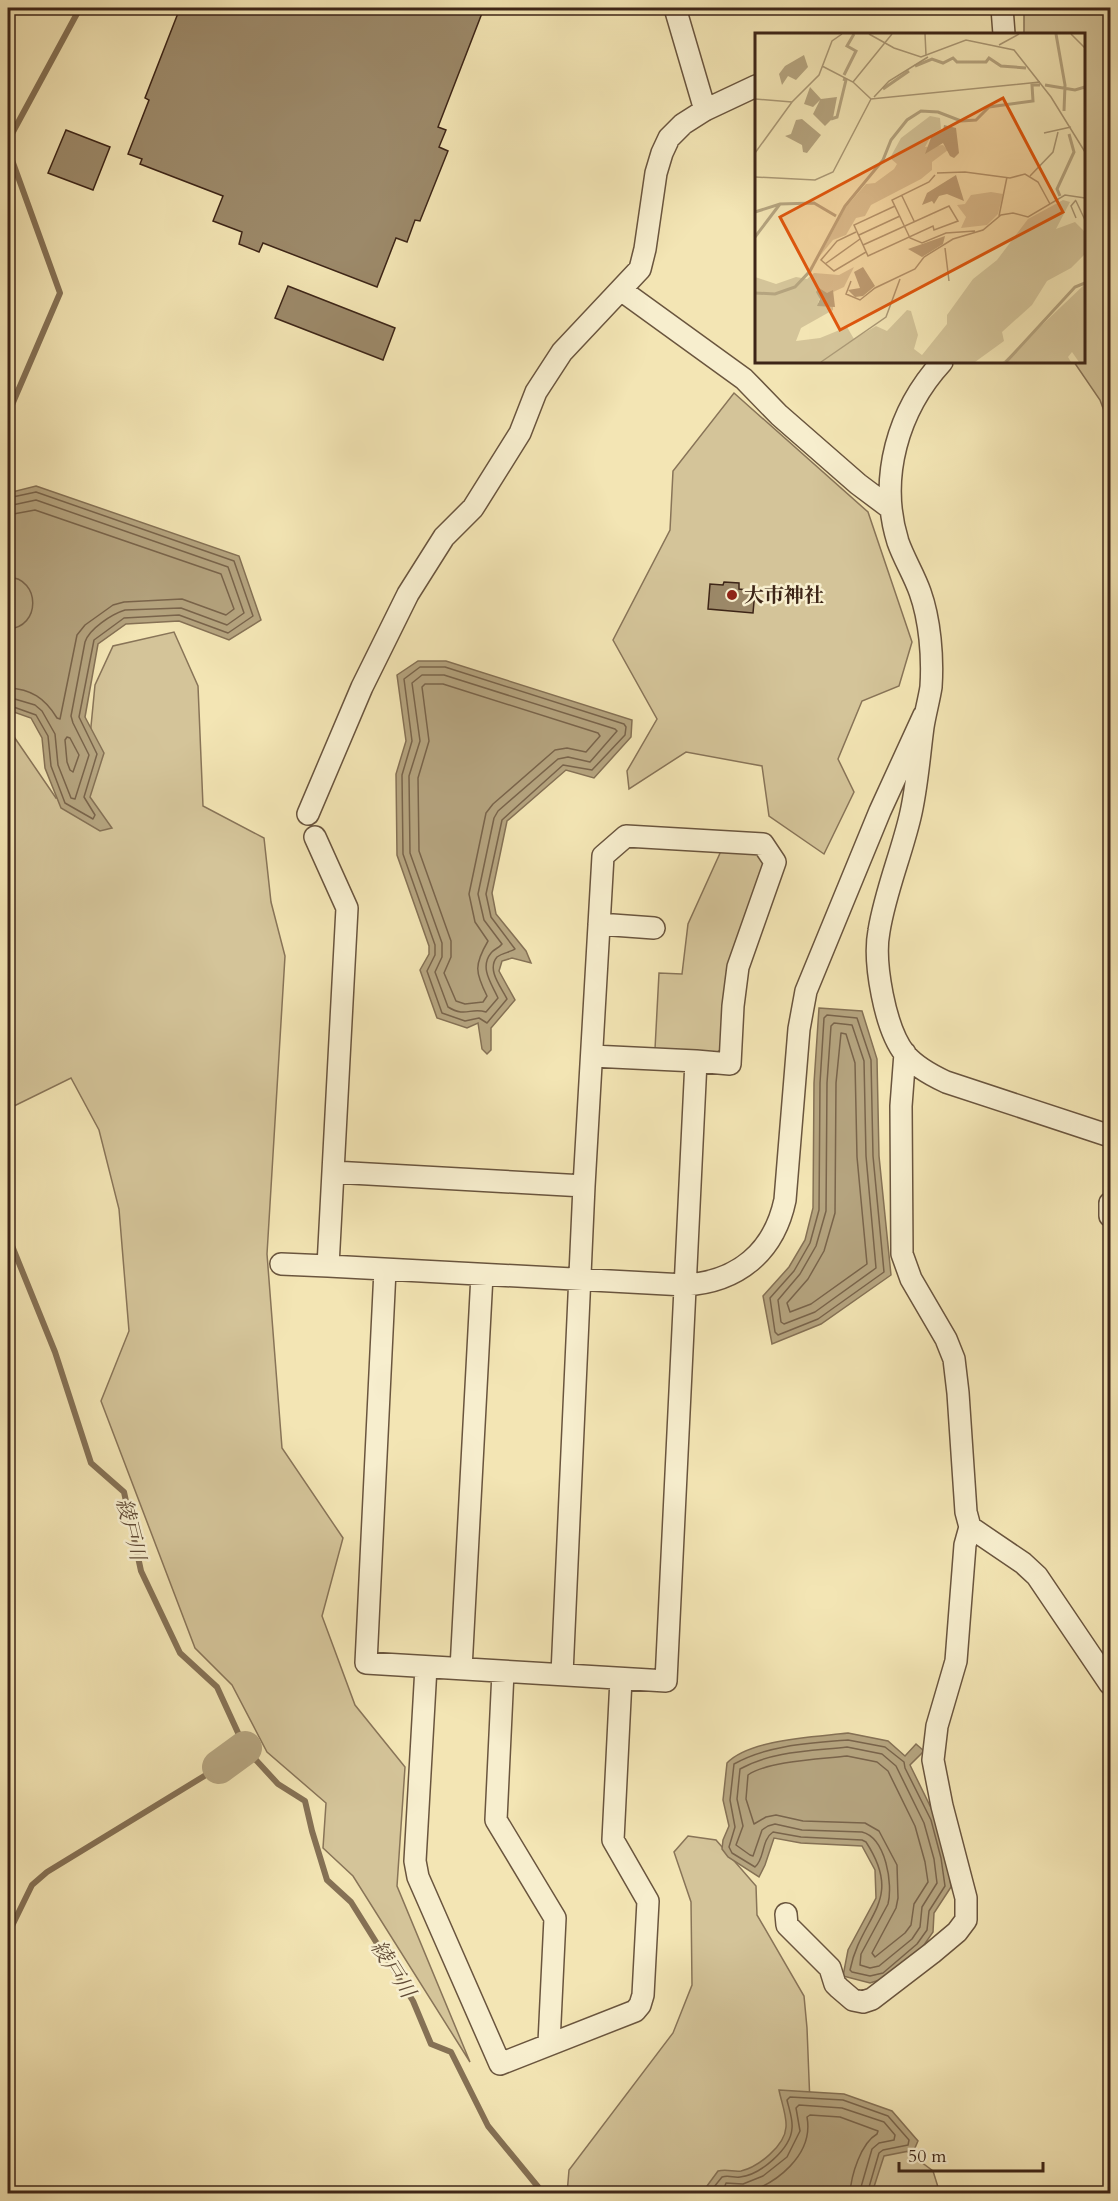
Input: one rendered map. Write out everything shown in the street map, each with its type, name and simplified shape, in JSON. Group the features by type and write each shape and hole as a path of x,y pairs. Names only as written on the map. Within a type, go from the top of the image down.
{"street":[{"path":"675,8 705,110"},
{"path":"1002,8 1004,33"},
{"path":"308,814 362,687 408,594 444,537 473,508 520,433 536,392 562,352 640,269 662,153 669,138 705,110 755,86"},
{"path":"621,290 744,379 780,415 858,484 890,508"},
{"path":"941,363 921,387 904,420 892,465 889,488 890,508 898,543 920,593 929,626 930,687 911,814 879,932 880,983 893,1030 904,1053 928,1073 946,1082 1110,1136"},
{"path":"281,1264 686,1286 714,1282 748,1264 770,1241 782,1216 799,1029 806,991 880,811 924,715"},
{"path":"562,1674 584,1186 603,856 626,836 762,844 775,862 738,967 730,1064 592,1056"},
{"path":"315,837 347,908 328,1266"},
{"path":"599,924 654,928"},
{"path":"786,1914 787,1925 830,1968 835,1984 853,2000 858,2001 872,1999 932,1953 963,1926 967,1911 966,1898 942,1806 933,1760 937,1726 956,1661 965,1545 970,1527 966,1512 954,1359 946,1339 911,1279 902,1254 901,1106 904,1053"},
{"path":"385,1270 366,1663 666,1681 696,1061"},
{"path":"333,1172 584,1186"},
{"path":"1110,1203 1110,1216"},
{"path":"461,1669 482,1275"},
{"path":"970,1527 1023,1563 1037,1576 1110,1684"},
{"path":"426,1667 415,1861 418,1877 500,2064 635,2011 643,1995 648,1901 613,1840 621,1679"},
{"path":"503,1672 496,1820 555,1918 549,2043"}],"shaded area":[{"path":"1024,8 1110,8 1110,427 1100,400 1075,363 1085,363 1085,33 1024,33"},
{"path":"734,393 868,512 912,642 899,686 862,701 838,759 854,792 824,854 769,816 762,766 686,752 629,789 627,771 657,719 613,640 670,530 673,471"},
{"path":"174,632 198,686 203,806 264,838 271,902 285,956 267,1254 282,1448 343,1538 322,1616 355,1705 405,1767 397,1886 470,2062 353,1876 323,1848 326,1803 267,1752 232,1685 195,1648 101,1401 129,1331 119,1209 99,1130 71,1078 8,1109 8,728 56,798 85,788 95,685 113,646"},
{"path":"721,851 757,852 766,863 721,1049 715,1054 655,1049 659,973 682,974 688,924"},
{"path":"688,1836 716,1840 756,1886 757,1915 804,1996 810,2104 799,2142 738,2193 567,2194 569,2170 673,2033 692,1985 691,1902 674,1852"},
{"path":"883,2145 901,2147 933,2171 938,2187 937,2193 856,2194"}],"water":[{"path":"36,486 239,556 261,620 229,640 179,621 126,624 98,644 85,717 104,753 90,797 112,828 100,831 61,808 45,768 42,738 31,718 8,710 8,617 11,604 8,590 8,493"},
{"path":"418,661 446,661 632,720 631,737 594,778 566,770 507,821 492,893 496,914 526,951 531,963 512,958 502,961 499,971 515,1000 491,1028 491,1050 487,1054 482,1049 478,1023 467,1028 437,1018 420,970 429,954 429,946 397,855 396,774 406,741 397,675"},
{"path":"819,1008 862,1011 877,1059 879,1156 891,1275 821,1324 772,1344 763,1296 789,1267 805,1240 813,1208 814,1083"},
{"path":"848,1733 888,1741 905,1756 916,1744 924,1751 910,1765 936,1818 947,1857 951,1887 934,1913 933,1932 922,1948 886,1978 870,1983 843,1976 848,1950 876,1898 875,1870 862,1846 801,1843 774,1838 759,1877 728,1857 722,1849 729,1826 723,1800 727,1763 737,1755 767,1744"},
{"path":"779,2090 844,2094 892,2111 918,2141 914,2150 884,2156 872,2193 708,2193 707,2186 718,2171 748,2169 770,2155 781,2141 786,2123"}],"building":[{"path":"180,8 484,8 438,127 446,130 439,147 448,151 420,221 415,220 407,242 396,238 377,287 263,243 259,252 239,244 242,232 213,221 223,196 140,164 142,159 128,154 149,100 145,98"},
{"path":"66,130 110,147 93,190 48,173"},
{"path":"288,286 395,328 383,360 275,318"},
{"name":"大市神社","path":"724,582 739,583 739,589 755,591 753,613 708,609 710,584 723,585"}],"waterway":[{"name":"綾戸川","path":"8,141 80,8"},
{"name":"綾戸川","path":"8,149 60,293 8,414"},
{"name":"綾戸川","path":"8,1236 55,1352 91,1463 124,1492 141,1571 180,1653 217,1687 245,1748 278,1784 305,1801 327,1880 351,1902 413,2001 431,2044 451,2052 488,2126 539,2188 541,2194"},
{"name":"綾戸川","path":"219,1767 245,1748"},
{"path":"8,1934 32,1885 47,1872 219,1767"}],"place":[{"name":"大市神社","path":"732,595"}]}
